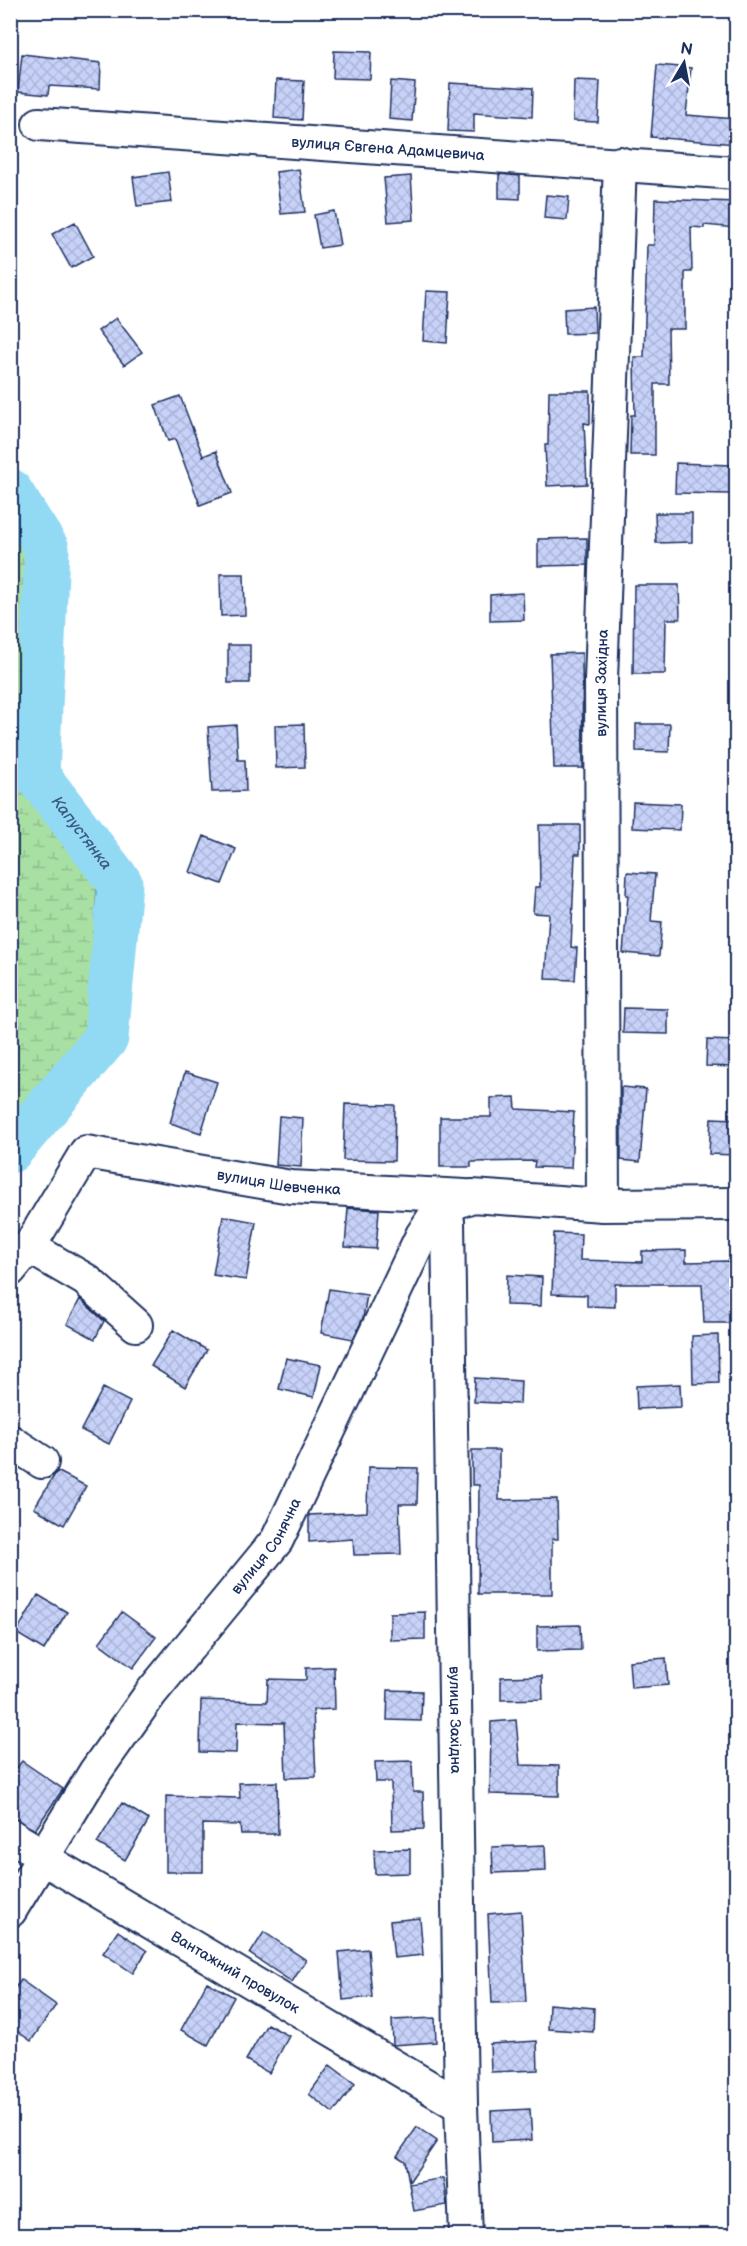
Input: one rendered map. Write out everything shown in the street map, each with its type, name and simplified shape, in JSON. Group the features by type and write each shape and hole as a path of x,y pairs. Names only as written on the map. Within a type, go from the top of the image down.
{"street":[{"name":"вулиця Євгена Адамцевича","path":"39,124 736,172"},
{"name":"вулиця Західна","path":"603,1204 601,680 620,163"},
{"name":"вулиця Шевченка","path":"20,1258 86,1152 291,1187 472,1196"},
{"path":"439,1209 472,1196 603,1204 736,1204"},
{"name":"вулиця Західна","path":"439,1209 448,1221 461,2106 466,2235"},
{"name":"вулиця Сонячна","path":"10,1911 95,1772 151,1694 277,1540 422,1235 439,1209"},
{"path":"20,1258 86,1280 136,1325"},
{"path":"10,1441 42,1462"},
{"name":"Вантажний провулок","path":"10,1835 35,1852 46,1855 57,1866 461,2106"}],"green space":[{"path":"11,513 26,535 25,786 97,883 90,1029 11,1123"}],"building":[{"path":"334,51 371,52 370,79 333,78"},
{"path":"22,54 101,63 100,89 49,86 48,95 18,92"},
{"path":"657,65 691,68 686,115 736,119 736,144 651,137"},
{"path":"276,80 304,81 302,120 274,118"},
{"path":"574,80 600,81 598,122 573,121"},
{"path":"391,81 415,83 412,121 389,119"},
{"path":"450,83 533,88 532,117 474,113 474,132 448,131"},
{"path":"299,169 305,212 281,214 276,172"},
{"path":"168,172 172,202 137,206 133,177"},
{"path":"499,174 520,176 520,199 499,198"},
{"path":"411,176 414,220 388,222 384,178"},
{"path":"546,195 569,197 567,220 544,218"},
{"path":"655,199 736,202 736,228 704,225 704,228 691,227 692,272 685,272 685,329 668,329 669,384 655,384 655,455 630,455 631,415 635,415 634,357 644,357 647,245 654,245"},
{"path":"334,211 340,245 320,248 314,215"},
{"path":"75,222 93,256 71,268 52,234"},
{"path":"426,291 450,292 447,343 423,341"},
{"path":"594,307 595,333 565,334 564,309"},
{"path":"116,318 142,352 124,365 98,331"},
{"path":"549,391 590,391 590,424 584,423 587,484 547,486 545,445 548,445"},
{"path":"180,396 203,456 216,451 232,493 200,505 175,439 168,441 155,405"},
{"path":"676,463 731,465 731,494 675,493"},
{"path":"655,513 692,513 692,542 656,543"},
{"path":"587,538 587,565 538,566 538,539"},
{"path":"220,574 244,574 245,615 221,616"},
{"path":"634,585 679,585 680,619 666,619 665,674 633,674"},
{"path":"523,593 524,620 490,621 490,595"},
{"path":"228,645 250,645 250,683 228,683"},
{"path":"582,653 583,768 554,768 550,654"},
{"path":"304,724 305,767 276,768 275,725"},
{"path":"636,724 670,724 669,752 636,751"},
{"path":"236,725 238,760 245,760 246,791 212,792 208,727"},
{"path":"633,802 681,804 680,830 632,828"},
{"path":"539,825 580,825 580,854 575,854 571,947 577,948 575,980 545,979 549,914 533,913 535,887 540,887"},
{"path":"204,836 236,849 222,884 190,872"},
{"path":"627,872 655,874 651,921 662,922 659,956 623,953 628,895 626,895"},
{"path":"624,1008 668,1009 668,1034 623,1033"},
{"path":"707,1040 736,1041 736,1067 706,1066"},
{"path":"185,1072 217,1082 201,1133 170,1123"},
{"path":"621,1087 646,1089 640,1162 621,1160"},
{"path":"515,1097 516,1109 574,1112 571,1168 534,1167 535,1161 471,1162 471,1167 440,1167 440,1117 491,1117 491,1098"},
{"path":"345,1104 395,1105 394,1161 343,1160"},
{"path":"279,1116 303,1118 301,1167 276,1165"},
{"path":"711,1118 736,1119 736,1155 709,1154"},
{"path":"348,1208 379,1210 376,1249 345,1247"},
{"path":"223,1216 256,1222 246,1280 213,1275"},
{"path":"554,1233 581,1234 580,1260 642,1262 642,1251 686,1250 686,1262 729,1261 731,1323 704,1323 702,1284 615,1284 615,1307 587,1306 587,1295 552,1294"},
{"path":"507,1275 542,1277 541,1306 506,1305"},
{"path":"329,1289 367,1295 363,1318 353,1339 321,1333"},
{"path":"80,1299 104,1321 95,1339 67,1324"},
{"path":"173,1330 207,1350 185,1387 151,1366"},
{"path":"718,1335 719,1383 693,1384 692,1336"},
{"path":"286,1358 321,1365 314,1397 279,1389"},
{"path":"475,1378 521,1381 520,1404 474,1402"},
{"path":"680,1384 681,1407 637,1409 636,1386"},
{"path":"103,1388 130,1402 109,1444 81,1430"},
{"path":"472,1450 499,1450 499,1500 557,1499 558,1539 552,1539 552,1594 478,1594 479,1485 472,1485"},
{"path":"368,1467 418,1468 417,1504 399,1504 401,1554 354,1555 353,1539 309,1542 309,1515 367,1512"},
{"path":"57,1471 86,1486 64,1525 34,1508"},
{"path":"38,1595 67,1612 44,1650 16,1633"},
{"path":"122,1612 156,1637 133,1668 99,1643"},
{"path":"425,1612 425,1639 390,1640 390,1613"},
{"path":"580,1625 581,1650 537,1651 537,1626"},
{"path":"666,1658 668,1685 631,1688 629,1661"},
{"path":"334,1667 335,1709 313,1710 316,1777 286,1778 284,1723 237,1722 236,1753 200,1752 201,1700 267,1702 268,1679 306,1680 306,1668"},
{"path":"542,1676 543,1699 501,1700 501,1677"},
{"path":"388,1690 422,1691 421,1721 387,1720"},
{"path":"516,1720 520,1765 559,1766 559,1796 490,1794 491,1722"},
{"path":"22,1761 63,1789 35,1830 10,1817 10,1777"},
{"path":"412,1761 413,1792 423,1792 424,1829 392,1830 391,1782 376,1782 375,1762"},
{"path":"277,1782 278,1834 241,1834 240,1825 203,1824 203,1872 166,1872 166,1796 240,1798 239,1783"},
{"path":"122,1803 149,1820 125,1860 97,1843"},
{"path":"545,1845 546,1871 493,1873 492,1847"},
{"path":"410,1849 410,1873 375,1874 374,1850"},
{"path":"521,1911 526,2002 492,2003 488,1914"},
{"path":"420,1918 423,1955 394,1958 390,1921"},
{"path":"118,1931 147,1951 133,1973 103,1953"},
{"path":"264,1932 306,1960 292,1982 250,1954"},
{"path":"368,1949 372,1997 343,2000 339,1952"},
{"path":"21,1980 56,2005 31,2041 10,2026 10,1994"},
{"path":"207,1982 234,1997 208,2045 181,2030"},
{"path":"549,2004 594,2008 593,2032 548,2029"},
{"path":"435,2018 436,2042 393,2045 392,2020"},
{"path":"267,2024 289,2036 269,2073 246,2060"},
{"path":"537,2041 538,2070 491,2072 490,2044"},
{"path":"330,2065 355,2084 333,2113 309,2094"},
{"path":"530,2109 532,2140 492,2142 491,2111"},
{"path":"417,2127 437,2141 409,2182 405,2161 397,2156"},
{"path":"443,2178 447,2205 414,2211 409,2184"}],"waterway":[{"name":"Капустянка","path":"10,491 47,549 37,775 120,883 106,1038 10,1151"}]}
